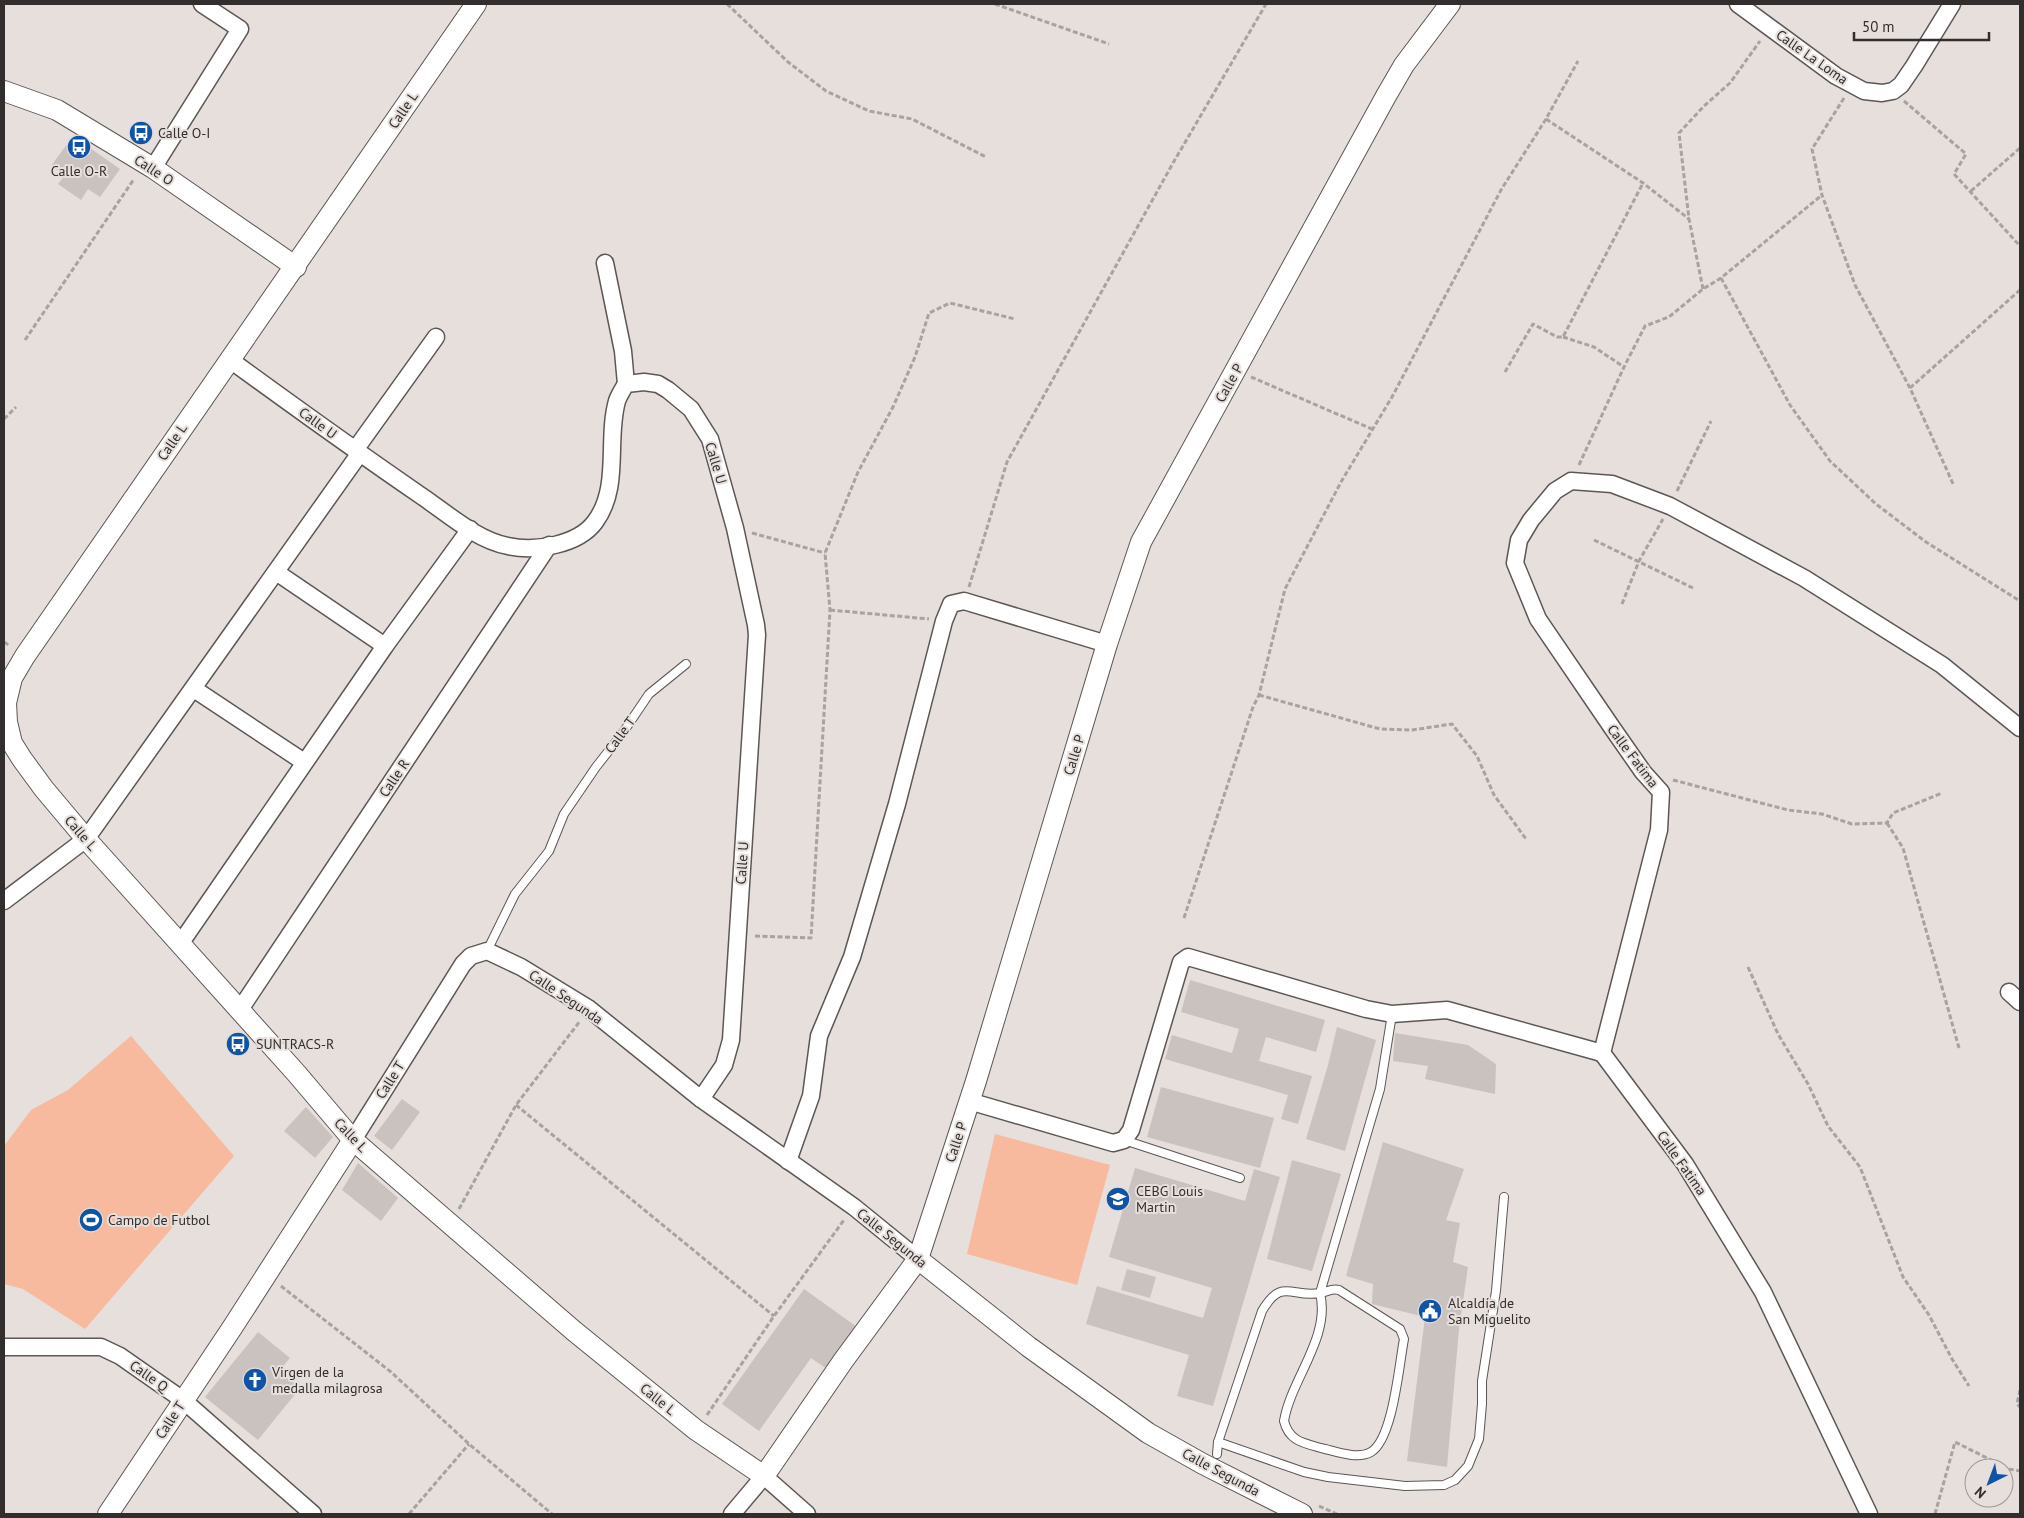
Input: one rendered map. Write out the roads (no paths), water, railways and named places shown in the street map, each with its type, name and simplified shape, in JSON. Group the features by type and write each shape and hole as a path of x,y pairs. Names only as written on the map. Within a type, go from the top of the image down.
{"street":[{"path":"153,168 240,29 202,4"},
{"name":"Calle P","path":"732,1514 764,1476 843,1361 918,1259 969,1101 1107,644 1141,542 1386,96 1404,65 1450,4"},
{"name":"Calle La Loma","path":"1738,4 1836,76 1864,91 1882,93 1893,91 1901,85 1952,4"},
{"name":"Calle L","path":"474,5 296,267 229,360 30,649 12,678 6,703 7,722 12,743 44,789 86,839 298,1074 353,1140 574,1331 696,1430 764,1476 807,1514"},
{"name":"Calle O","path":"4,91 57,110 153,168 296,267"},
{"path":"605,263 623,351 626,384"},
{"path":"4,901 86,839 276,572 436,337"},
{"name":"Calle U","path":"229,360 470,529 492,541 508,546 524,548 549,546 572,540 584,533 595,522 604,507 610,483 615,411 618,398 626,384 644,382 658,384 679,398 690,409 710,439 735,528 757,635 729,1052 724,1065 701,1099"},
{"name":"Calle Fatima","path":"1869,1514 1762,1292 1685,1164 1602,1053 1659,830 1660,792 1623,744 1538,619 1515,563 1519,540 1531,520 1555,492 1571,481 1612,484 1670,506 1804,578 1942,665 2020,728"},
{"path":"180,944 385,646 470,529"},
{"name":"Calle R","path":"239,1010 549,546"},
{"path":"276,572 385,646"},
{"path":"788,1161 811,1096 820,1036 852,957 897,804 944,621 951,604 964,601 1107,644"},
{"path":"194,689 304,762"},
{"name":"Calle Segunda","path":"487,951 521,967 588,1008 701,1099 854,1206 1029,1347 1148,1433 1203,1464 1307,1508"},
{"name":"Calle T","path":"108,1514 269,1272 463,964 471,956 487,951"},
{"path":"969,1101 1114,1143 1124,1140 1131,1130 1181,962 1188,957 1366,1010 1392,1014 1447,1010 1602,1053"},
{"name":"Calle Q","path":"4,1347 101,1347 134,1365 183,1400 313,1514"}],"lane":[{"name":"Calle T","path":"487,951 515,894 549,851 564,814 596,767 622,734 649,694 686,664"},
{"path":"1217,1454 1218,1442 1262,1311 1273,1294 1280,1291 1320,1293 1333,1289 1340,1290 1400,1329 1404,1339 1388,1426 1380,1443 1370,1452 1360,1455 1345,1454 1299,1442 1291,1437 1286,1430 1284,1421 1285,1414 1320,1330 1323,1306 1320,1293 1380,1089 1392,1014"},
{"path":"1124,1140 1240,1178"},
{"path":"1218,1442 1304,1472 1328,1477 1405,1486 1444,1485 1455,1480 1468,1466 1478,1439 1482,1404 1482,1381 1496,1290 1504,1197"}],"place":[{"name":"Calle O-I","path":"141,133"},
{"name":"Calle O-R","path":"79,147"},
{"name":"SUNTRACS-R","path":"238,1044"},
{"name":"CEBG Louis Martin","path":"1118,1199"},
{"name":"Campo de Futbol","path":"91,1220"},
{"name":"Alcaldía de San Miguelito","path":"1430,1311"},
{"name":"Virgen de la medalla milagrosa","path":"255,1380"}]}
